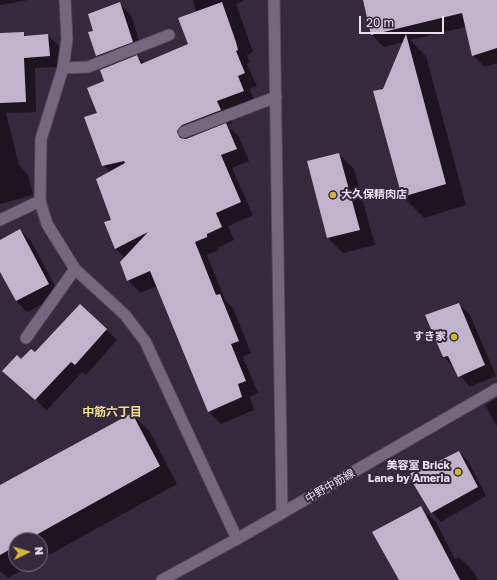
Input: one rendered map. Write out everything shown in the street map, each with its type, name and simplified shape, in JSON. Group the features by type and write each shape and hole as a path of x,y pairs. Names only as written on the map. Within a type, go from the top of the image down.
{"street":[{"path":"65,0 67,39 63,68 41,139 40,201 47,224 75,269 125,315 145,341 237,539"},
{"path":"274,0 282,513"},
{"path":"63,68 88,67 169,35"},
{"path":"184,132 276,97"},
{"path":"0,220 40,201"},
{"path":"26,338 75,269"},
{"name":"中野中筋線","path":"162,580 237,539 497,389"}],"building":[{"path":"363,0 497,0 497,48 472,56 462,13 371,35"},
{"path":"120,2 133,42 96,56 88,32 93,31 88,14"},
{"path":"222,2 236,42 238,50 236,51 245,73 238,76 244,91 217,101 221,110 182,125 177,131 180,138 186,139 226,123 237,149 221,155 241,202 216,213 222,227 207,234 207,237 195,242 216,295 220,294 239,341 231,344 246,381 238,384 242,397 208,412 150,271 127,281 120,262 148,232 115,249 104,222 111,220 96,179 125,163 124,161 102,166 84,117 97,113 87,88 104,81 100,70 137,55 141,64 188,44 178,18"},
{"path":"24,32 24,36 48,34 50,56 24,58 26,102 0,103 0,33"},
{"path":"406,34 446,184 402,197 373,91 383,89"},
{"name":"大久保精肉店","path":"339,153 360,230 327,238 307,161"},
{"path":"20,229 49,284 16,301 0,272 0,240"},
{"path":"459,303 485,365 458,377 448,356 443,357 425,315"},
{"path":"80,304 107,329 75,365 71,362 35,400 2,371 17,355 21,359 31,349 35,352"},
{"path":"132,413 160,466 41,532 8,532 8,550 0,555 0,485"},
{"path":"459,451 478,487 431,513 408,475 427,464 429,466"},
{"path":"421,506 460,580 399,580 372,532"}],"place":[{"name":"大久保精肉店","path":"333,195"},
{"name":"すき家","path":"454,337"},
{"name":"美容室 Brick Lane by Ameria","path":"458,472"}],"district":[{"name":"中筋六丁目","path":"112,412"}]}
